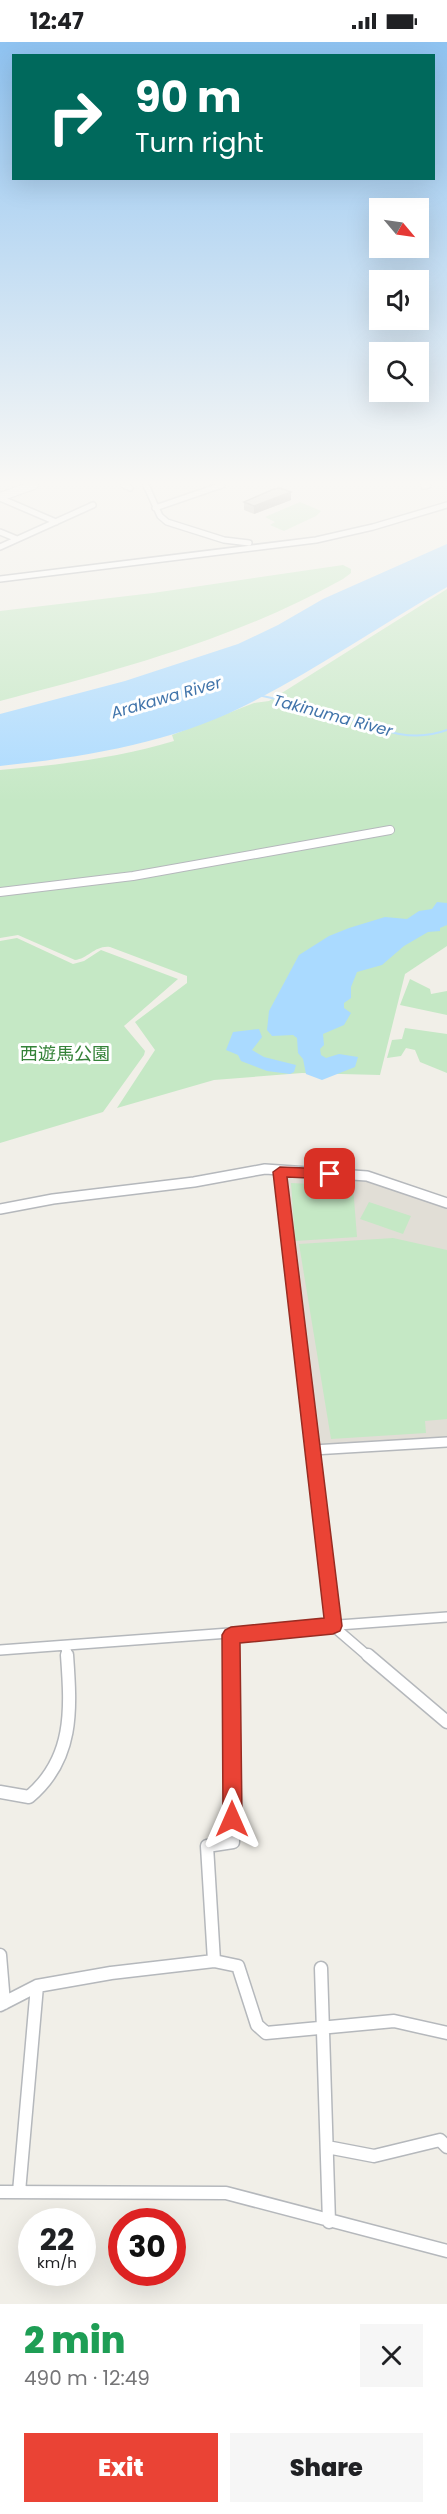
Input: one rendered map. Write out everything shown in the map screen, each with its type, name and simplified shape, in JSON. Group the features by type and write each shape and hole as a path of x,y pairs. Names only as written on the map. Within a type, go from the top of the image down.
{"street":[{"path":"0,892 133,876 390,830"},
{"path":"0,1209 52,1199 194,1182 265,1169 280,1172 367,1176 447,1203"},
{"path":"280,1172 333,1626 447,1723"},
{"path":"313,1450 447,1442"},
{"path":"0,1650 231,1635 447,1617"},
{"path":"214,1961 207,1846 233,1842 231,1635"},
{"path":"0,1792 29,1797 42,1788 57,1769 71,1703 66,1646"},
{"path":"0,1955 2,2004 37,1986 111,1973 214,1961 238,1966 257,2025 266,2033 394,2021 447,2032"},
{"path":"321,1968 329,2222"},
{"path":"19,2192 37,1986"},
{"path":"327,2147 374,2156 445,2142"},
{"path":"0,2192 226,2193 329,2222 447,2251"}],"shaded area":[{"path":"296,1174 372,1181 447,1207 447,1437 323,1447 319,1444 284,1178"}],"green space":[{"path":"170,591 320,591 261,619 176,651 0,701 0,611"},
{"path":"447,591 447,946 405,974 380,1075 302,1073 214,1080 117,1108 155,1050 135,1022 187,983 187,976 110,947 100,948 75,960 18,935 0,938 0,770 88,760 174,741 172,735 254,703 269,701"},
{"name":"西遊馬公園","path":"17,938 73,964 84,961 101,950 178,979 124,1026 145,1051 103,1112 0,1143 0,941"},
{"path":"410,979 430,989 431,994 447,991 447,1015 400,1005"},
{"path":"405,1028 447,1034 447,1073 420,1062 415,1050 406,1048 401,1056 387,1058 392,1040 402,1039"},
{"path":"291,1183 353,1186 357,1237 295,1241"},
{"path":"369,1202 411,1216 403,1234 360,1219"},
{"path":"393,1238 447,1250 447,1419 425,1421 426,1433 331,1439 299,1244"}],"water":[{"name":"Arakawa River","path":"342,591 441,591 320,664 242,707 213,720 184,731 124,747 0,766 0,714 125,681 238,644 278,625"},
{"path":"437,902 447,903 447,925 440,928 440,931 428,932 404,946 382,965 357,972 351,987 351,998 344,1003 344,1008 351,1013 344,1025 323,1034 324,1045 320,1049 321,1055 326,1058 339,1054 358,1057 355,1067 322,1080 306,1074 303,1059 298,1053 297,1038 293,1035 272,1036 267,1030 269,1011 299,955 329,936 349,928 385,917 407,919 419,911 432,909"},
{"path":"259,1029 262,1037 252,1050 264,1057 296,1065 294,1072 290,1074 267,1071 241,1061 238,1055 226,1050 233,1032"}],"waterway":[{"name":"Takinuma River","path":"258,695 326,711 371,727 401,734 431,734 447,730"}],"route":[{"path":"232,1819 231,1635 333,1626 280,1172 330,1174"}]}
